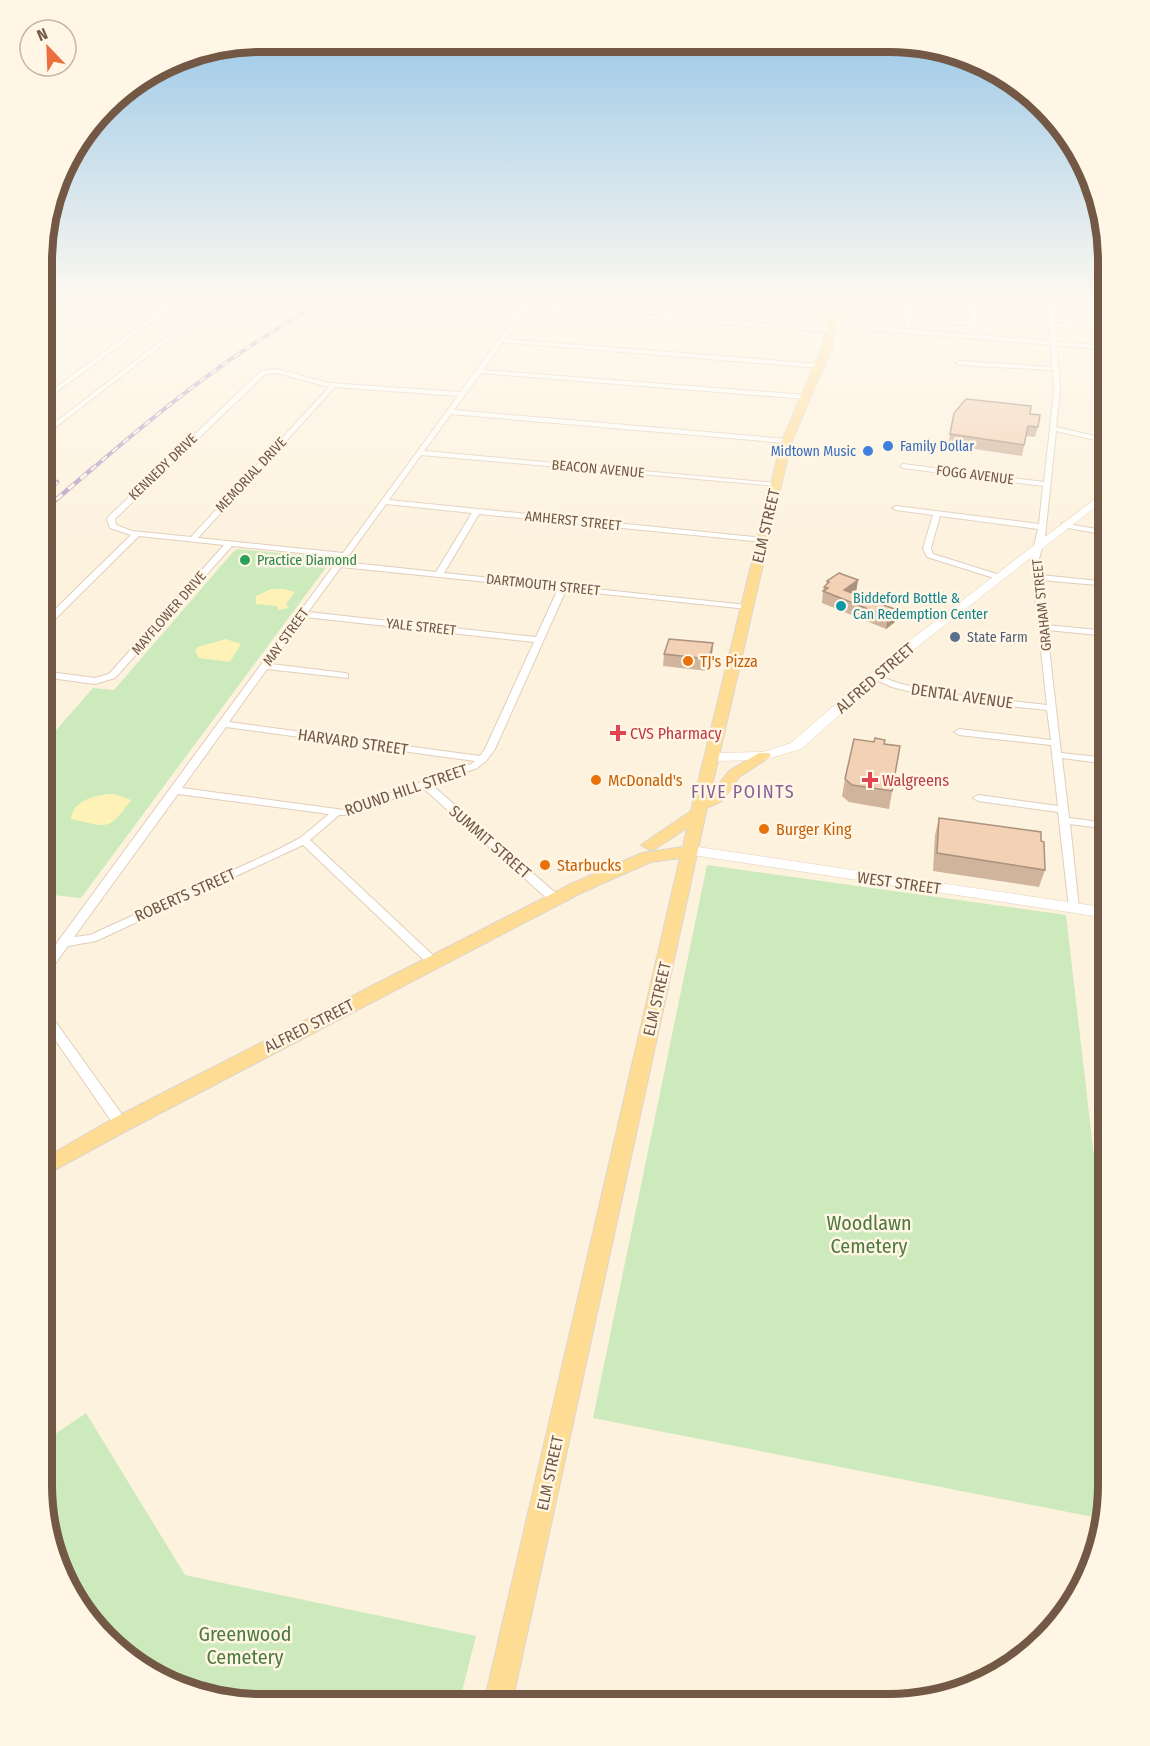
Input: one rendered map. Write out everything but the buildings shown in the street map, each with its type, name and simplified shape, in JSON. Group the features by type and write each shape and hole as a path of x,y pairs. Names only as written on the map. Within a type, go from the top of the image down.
{"main road":[{"name":"ELM STREET","path":"500,1694 700,809 786,441 812,383"},
{"name":"ALFRED STREET","path":"712,757 764,756 788,750 806,738 874,677 997,577 1098,500"},
{"path":"649,845 717,798 734,774 764,756"},
{"name":"ALFRED STREET","path":"578,888 589,875 649,845 675,842 691,851"},
{"name":"ALFRED STREET","path":"52,1162 121,1124 555,899 648,857 691,851"},
{"name":"WEST STREET","path":"691,851 1097,911"}],"street":[{"path":"52,393 65,383"},
{"path":"52,428 109,383"},
{"name":"KENNEDY DRIVE","path":"135,535 113,526 112,516 250,383"},
{"name":"KENNEDY DRIVE","path":"327,383 334,385"},
{"name":"MAY STREET","path":"52,959 469,383"},
{"path":"636,383 806,398"},
{"name":"GRAHAM STREET","path":"1057,383 1041,527 1035,559 1039,577 1074,908"},
{"path":"334,385 462,394"},
{"name":"MEMORIAL DRIVE","path":"193,539 334,385"},
{"path":"449,412 786,441"},
{"path":"1053,428 1098,439"},
{"name":"BEACON AVENUE","path":"419,453 776,485"},
{"name":"FOGG AVENUE","path":"903,466 1046,484"},
{"name":"AMHERST STREET","path":"383,502 764,540"},
{"path":"896,508 1041,527"},
{"path":"440,574 476,512"},
{"path":"937,514 927,548 930,555 997,577"},
{"path":"1065,525 1098,531"},
{"path":"52,617 135,535 345,555"},
{"name":"MAYFLOWER DRIVE","path":"52,675 89,681 104,679 120,670 230,543"},
{"name":"DARTMOUTH STREET","path":"339,564 747,607"},
{"path":"1039,577 1098,583"},
{"name":"ROUND HILL STREET","path":"174,790 336,813 354,810 466,769 483,759 516,696 563,587"},
{"name":"YALE STREET","path":"302,614 540,640"},
{"path":"1044,627 1098,633"},
{"path":"264,666 345,676"},
{"name":"DENTAL AVENUE","path":"874,677 906,689 931,694 1052,708"},
{"name":"HARVARD STREET","path":"222,724 483,759"},
{"path":"959,732 1056,743"},
{"path":"1057,755 1098,760"},
{"name":"SUMMIT STREET","path":"426,785 555,899"},
{"path":"978,798 1098,823"},
{"name":"ROBERTS STREET","path":"63,943 92,938 304,840 336,813"},
{"path":"304,840 433,962"},
{"path":"52,1026 121,1124"}],"green space":[{"path":"238,549 333,558 81,898 52,895 52,735 93,688 114,690"},
{"name":"Woodlawn Cemetery","path":"707,865 1066,915 1097,1184 1097,1498 1094,1517 593,1418"},
{"name":"Greenwood Cemetery","path":"86,1413 185,1575 476,1636 461,1694 234,1692 182,1678 157,1665 134,1650 96,1612 68,1564 54,1512 52,1436"}],"sand":[{"path":"271,589 295,592 286,604 289,608 278,610 277,606 256,604 256,596"},
{"path":"226,639 241,644 230,662 199,658 195,650 198,647"},
{"path":"114,794 131,800 112,822 100,825 71,819 76,807 87,799"}],"railway":[{"path":"91,470 198,383"},
{"path":"52,503 93,468"},
{"path":"52,487 57,482"}],"place":[{"name":"Family Dollar","path":"888,446"},
{"name":"Midtown Music","path":"868,451"},
{"name":"Practice Diamond","path":"245,560"},
{"name":"Biddeford Bottle & Can Redemption Center","path":"841,606"},
{"name":"State Farm","path":"955,637"},
{"name":"TJ's Pizza","path":"688,661"},
{"name":"CVS Pharmacy","path":"618,733"},
{"name":"McDonald's","path":"596,780"},
{"name":"Walgreens","path":"870,780"},
{"name":"Burger King","path":"764,829"},
{"name":"Starbucks","path":"545,865"}],"district":[{"name":"FIVE POINTS","path":"743,792"}]}
